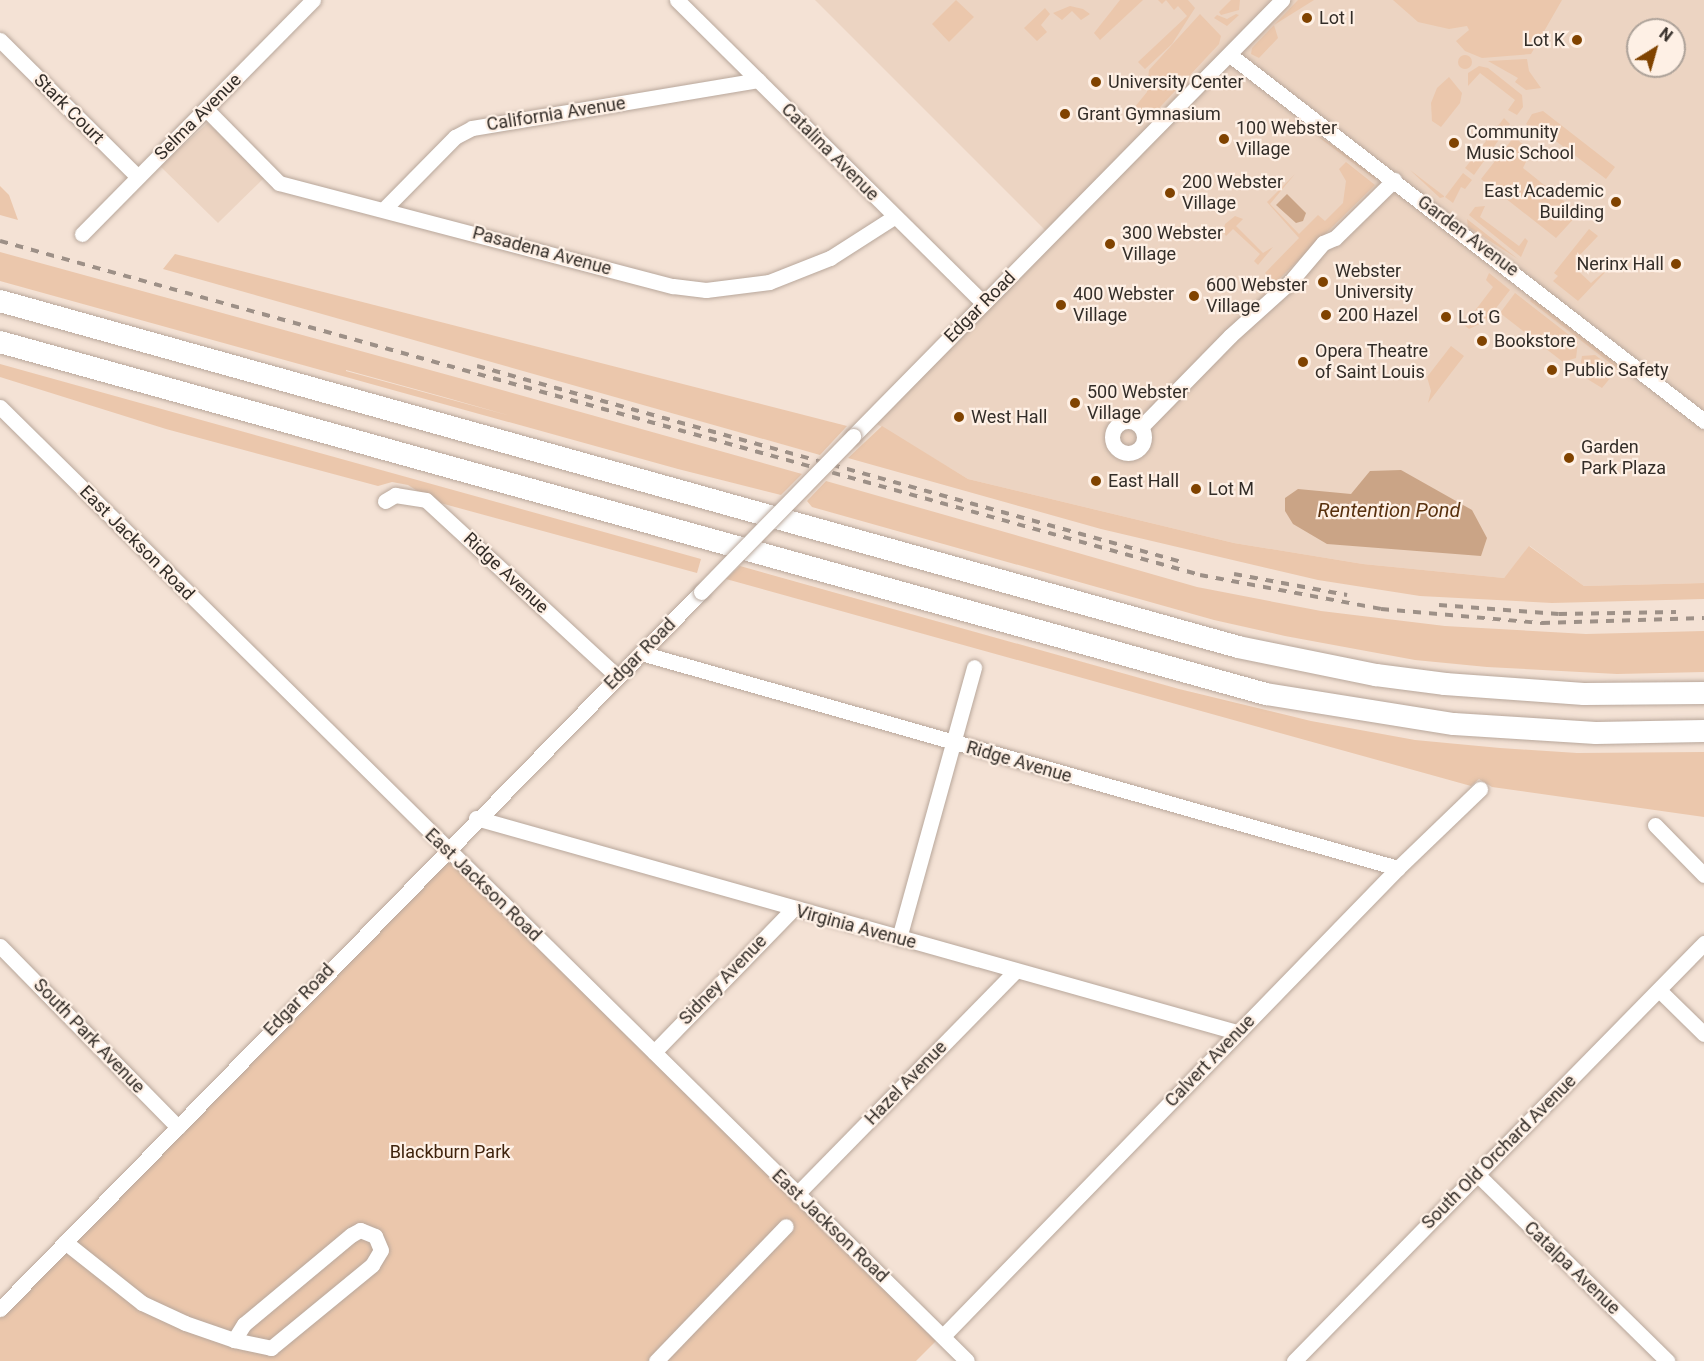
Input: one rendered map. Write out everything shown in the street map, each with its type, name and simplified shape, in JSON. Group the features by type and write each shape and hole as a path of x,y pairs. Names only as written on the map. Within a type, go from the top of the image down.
{"highway":[{"path":"0,301 1238,647 1377,675 1445,684 1584,693 1704,693"},
{"path":"0,342 1266,694 1454,724 1596,733 1704,732"}],"street":[{"name":"Selma Avenue","path":"82,234 313,0"},
{"name":"Catalina Avenue","path":"677,0 983,303"},
{"name":"Edgar Road","path":"0,1310 476,818 1282,0"},
{"name":"Stark Court","path":"0,40 138,177"},
{"name":"Garden Avenue","path":"1230,55 1389,185 1704,421"},
{"name":"California Avenue","path":"385,208 455,137 472,128 758,81"},
{"name":"Pasadena Avenue","path":"206,109 279,183 385,208 673,286 706,290 743,287 797,273 830,258 894,217"},
{"path":"1141,427 1227,343 1265,302 1273,300 1323,243 1335,238 1389,185"},
{"name":"East Jackson Road","path":"0,407 967,1361"},
{"name":"Ridge Avenue","path":"384,501 402,494 426,500 617,676"},
{"name":"Ridge Avenue","path":"640,653 953,744 1398,868"},
{"path":"899,938 974,667"},
{"name":"Calvert Avenue","path":"943,1336 1398,868 1480,789"},
{"name":"Virginia Avenue","path":"476,818 1237,1032"},
{"path":"1655,825 1704,875"},
{"name":"Sidney Avenue","path":"654,1052 793,909"},
{"name":"South Old Orchard Avenue","path":"1304,1358 1477,1174 1704,943"},
{"name":"South Park Avenue","path":"0,946 178,1127"},
{"name":"Hazel Avenue","path":"797,1194 1015,971"},
{"path":"1659,990 1704,1034"},
{"name":"Catalpa Avenue","path":"1477,1174 1667,1361"},
{"path":"656,1361 786,1226"},
{"path":"65,1242 142,1303 184,1323 234,1340 272,1348 372,1265 381,1250 375,1236 360,1230 351,1234 244,1324 234,1340"}],"shaded area":[{"name":"Webster University","path":"815,0 1704,0 1704,411 1592,324 1582,334 1704,430 1704,583 1584,586 1530,546 1504,578 1363,564 1234,543 968,479 877,424 1055,240"},
{"path":"208,123 264,178 218,223 160,166"}],"green space":[{"path":"956,0 974,17 949,42 932,24"},
{"path":"1120,0 1143,0 1100,40 1094,33"},
{"path":"1166,0 1188,0 1195,8 1172,44 1145,69 1138,62 1187,16 1178,6 1174,10"},
{"path":"1231,0 1240,0 1239,10 1221,15 1219,12"},
{"path":"1298,0 1314,0 1274,25"},
{"path":"1393,0 1562,0 1531,54 1482,58 1465,51 1456,41 1469,30 1467,26 1449,29 1418,22"},
{"path":"1070,6 1083,9 1090,14 1081,20 1072,11 1062,20 1053,13"},
{"path":"1045,8 1050,14 1041,25 1047,32 1037,41 1024,28"},
{"path":"1200,14 1221,36 1219,44 1147,121 1134,108 1147,92 1149,70"},
{"path":"1236,14 1239,15 1227,26 1214,18 1217,15 1227,19"},
{"path":"1274,25 1278,38 1259,58 1251,54 1252,48"},
{"path":"1465,55 1470,57 1472,62 1470,67 1465,69 1460,67 1458,62 1460,57"},
{"path":"1527,59 1529,71 1541,88 1526,90 1515,82 1518,78 1488,61"},
{"path":"1479,66 1488,68 1522,95 1523,107 1517,115 1508,110 1515,100 1480,73 1468,86 1468,73"},
{"path":"1449,77 1462,93 1460,103 1441,127 1432,121 1431,103 1437,88"},
{"path":"1543,111 1615,167 1606,179 1536,126 1533,130 1526,124 1532,114"},
{"path":"1504,118 1510,124 1474,175 1465,168"},
{"path":"1517,133 1522,137 1519,141 1531,151 1523,168 1579,213 1556,238 1481,179"},
{"path":"1316,134 1372,172 1376,180 1321,139"},
{"path":"1346,162 1375,185 1275,283 1265,273 1299,238 1267,202 1295,174 1270,204 1299,234 1318,215 1325,221 1343,203 1346,181 1339,169"},
{"path":"1410,170 1444,196 1444,197 1440,198"},
{"path":"1463,173 1472,180 1465,189 1461,187 1453,203 1445,197"},
{"path":"0,186 9,195 18,220 0,215"},
{"path":"1485,206 1480,217 1519,246 1525,238 1528,241 1521,257 1469,215 1475,207"},
{"path":"1235,216 1243,219 1236,226 1263,253 1273,247 1258,265 1254,261 1260,254 1233,229 1226,236 1223,232 1225,224"},
{"path":"1467,219 1518,259 1468,227"},
{"path":"1589,229 1598,236 1578,257 1584,262 1576,269 1591,283 1613,264 1578,301 1553,281 1558,276 1554,273"},
{"path":"0,252 802,474 781,495 678,469 0,281","holes":["346,370 518,418 346,371"]},
{"path":"175,254 847,426 820,455 163,269"},
{"path":"1489,273 1510,290 1486,321 1469,329 1464,325 1493,287 1486,280"},
{"path":"1515,293 1578,342 1576,358 1563,362 1500,313"},
{"path":"1533,297 1618,363 1619,370 1530,301"},
{"path":"1451,346 1464,356 1428,403 1431,391 1427,377"},
{"path":"1595,355 1616,371 1602,388 1579,374 1582,356"},
{"path":"0,364 701,559 697,573 433,501 408,485 392,482 378,486 166,429 0,377"},
{"path":"882,426 968,479 1234,543 1363,564 1504,578 1529,546 1584,586 1704,583 1704,599 1552,603 1420,596 1318,580 1101,529 848,458"},
{"path":"826,481 1197,587 1321,611 1445,626 1586,634 1704,631 1704,672 1617,674 1487,667 1415,660 1285,636 1214,620 812,507 807,501"},
{"path":"740,566 1179,689 1311,721 1415,740 1500,748 1577,753 1704,752 1704,817 1492,787 1479,779 1471,786 726,579"},
{"name":"Blackburn Park","path":"446,854 939,1338 916,1361 0,1361 0,1316"}],"water":[{"path":"1287,194 1306,213 1303,221 1296,223 1276,205"},
{"name":"Rentention Pond","path":"1401,470 1472,510 1487,538 1481,556 1327,544 1293,524 1285,511 1285,498 1298,489 1351,494 1370,471"}],"railway":[{"path":"0,241 1200,575 1381,609 1542,623 1704,618"},
{"path":"477,366 1182,562"},
{"path":"1234,574 1347,595"},
{"path":"1439,605 1559,614 1676,612"}],"place":[{"name":"Lot I","path":"1307,18"},
{"name":"Lot K","path":"1577,40"},
{"name":"University Center","path":"1096,82"},
{"name":"Grant Gymnasium","path":"1065,114"},
{"name":"100 Webster Village","path":"1224,139"},
{"name":"Community Music School","path":"1454,143"},
{"name":"200 Webster Village","path":"1170,193"},
{"name":"East Academic Building","path":"1616,202"},
{"name":"300 Webster Village","path":"1110,244"},
{"name":"Nerinx Hall","path":"1676,264"},
{"name":"Webster University","path":"1323,282"},
{"name":"600 Webster Village","path":"1194,296"},
{"name":"400 Webster Village","path":"1061,305"},
{"name":"200 Hazel","path":"1326,315"},
{"name":"Lot G","path":"1446,317"},
{"name":"Bookstore","path":"1482,341"},
{"name":"Opera Theatre of Saint Louis","path":"1303,362"},
{"name":"Public Safety","path":"1552,370"},
{"name":"500 Webster Village","path":"1075,403"},
{"name":"West Hall","path":"959,417"},
{"name":"Garden Park Plaza","path":"1569,458"},
{"name":"East Hall","path":"1096,481"},
{"name":"Lot M","path":"1196,489"}]}
